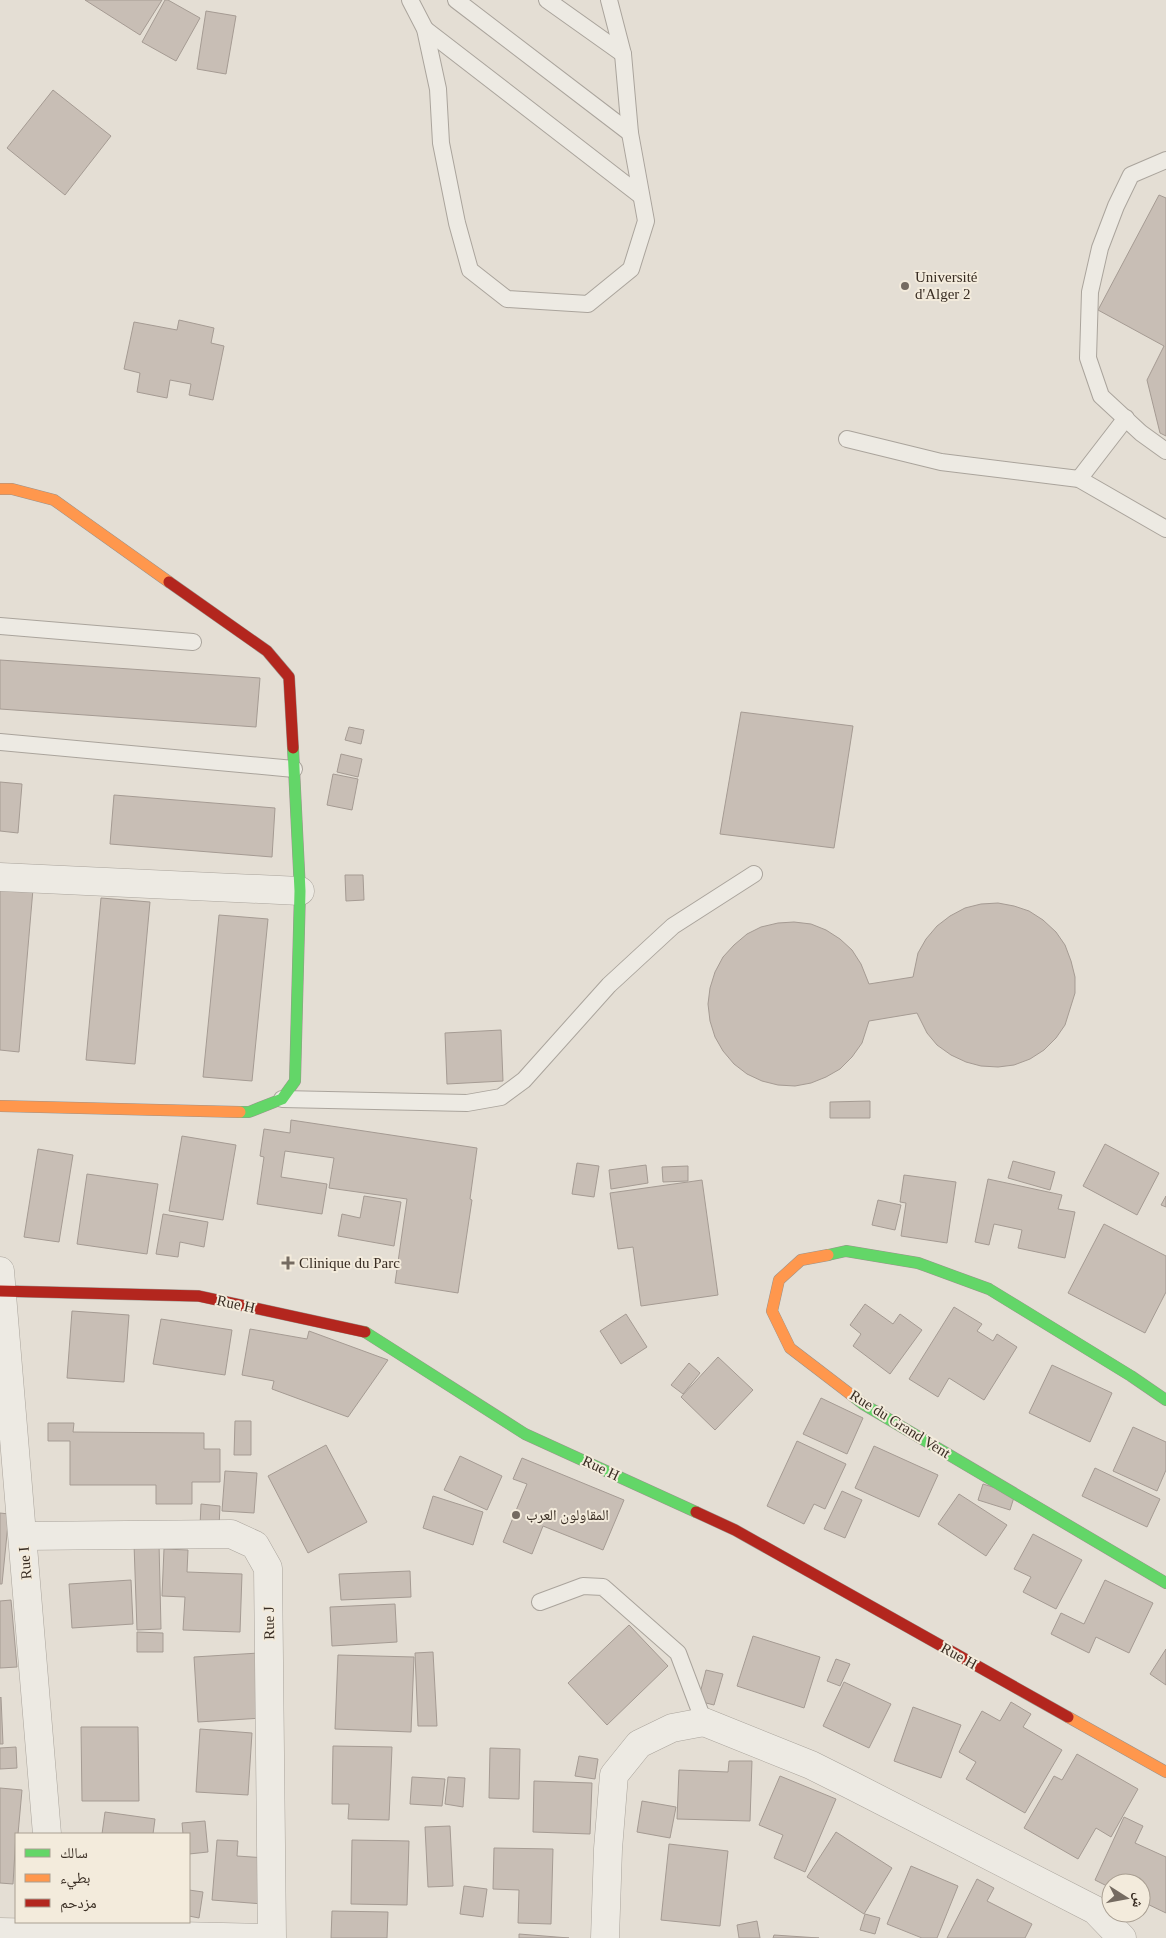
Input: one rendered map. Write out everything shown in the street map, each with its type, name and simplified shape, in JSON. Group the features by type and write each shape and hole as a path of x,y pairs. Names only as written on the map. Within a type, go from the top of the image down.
{"street":[{"path":"0,489 12,489 54,500 267,651 289,677 300,891 295,1081 282,1099 249,1112 0,1106"},
{"path":"0,878 300,891"},
{"name":"Rue du Grand Vent","path":"1166,1400 1131,1376 989,1289 918,1263 846,1251 801,1260 779,1280 772,1311 790,1348 863,1404 1166,1583"},
{"name":"Rue I","path":"1,1285 47,1833"},
{"name":"Rue H","path":"1,1285 199,1296 368,1333 525,1434 735,1530 1166,1772"},
{"name":"Rue J","path":"23,1536 231,1534 255,1546 268,1568 272,1938"},
{"path":"605,1938 608,1849 614,1775 639,1744 672,1728 704,1722 811,1765 1095,1910 1122,1938"},
{"path":"0,1932 55,1928 264,1938"}],"lane":[{"path":"410,0 425,29 438,89 441,143 457,223 470,270 506,299 588,304 631,269 646,221 630,133 623,54 609,0"},
{"path":"456,0 630,133"},
{"path":"546,0 623,54"},
{"path":"425,29 641,196"},
{"path":"1166,160 1131,175 1116,206 1100,248 1090,292 1088,358 1101,396 1141,434 1166,451"},
{"path":"1079,479 1126,418"},
{"path":"847,439 940,462 1079,479 1166,529"},
{"path":"0,626 193,642"},
{"path":"0,742 294,768"},
{"path":"282,1099 467,1102 501,1097 524,1080 609,985 673,926 754,874"},
{"path":"540,1602 583,1586 603,1587 678,1653 704,1722"}],"building":[{"path":"85,0 162,0 140,35"},
{"path":"165,0 200,18 176,61 142,42"},
{"path":"206,11 236,16 226,74 197,69"},
{"path":"53,90 111,136 65,195 7,148"},
{"path":"1159,195 1166,198 1166,436 1160,433 1147,380 1164,346 1098,310"},
{"path":"179,320 214,328 211,343 224,346 213,400 189,395 191,384 170,380 167,398 137,392 140,373 124,369 134,322 177,330"},
{"path":"0,660 260,678 256,727 0,709"},
{"path":"741,712 853,726 834,848 720,834"},
{"path":"349,727 364,730 361,744 345,740"},
{"path":"341,754 362,759 358,777 337,772"},
{"path":"333,774 358,779 352,810 327,805"},
{"path":"0,782 22,784 18,833 0,831"},
{"path":"114,795 275,808 272,857 110,844"},
{"path":"345,875 363,875 364,900 346,901"},
{"path":"0,887 33,889 19,1052 0,1050"},
{"path":"101,898 150,902 135,1064 86,1060"},
{"path":"998,903 1029,911 1056,932 1065,945 1075,977 1075,993 1065,1025 1044,1050 1030,1059 1014,1065 998,1067 981,1066 966,1062 951,1055 937,1045 927,1033 917,1013 869,1021 862,1043 852,1057 840,1069 826,1077 811,1083 795,1086 778,1085 762,1081 747,1074 734,1064 723,1051 715,1037 710,1021 708,1004 715,972 723,957 734,945 747,934 761,927 794,922 811,924 826,930 852,950 861,964 869,984 913,977 918,953 926,939 937,926 965,908 981,904"},
{"path":"219,915 268,919 252,1081 203,1077"},
{"path":"501,1030 503,1081 447,1084 445,1033"},
{"path":"870,1101 870,1118 830,1118 830,1102"},
{"path":"291,1120 477,1148 470,1199 472,1200 458,1293 395,1283 407,1199 329,1188 334,1158 285,1151 281,1177 327,1184 322,1214 257,1204 264,1157 260,1156 264,1129 290,1133"},
{"path":"182,1136 236,1145 223,1220 169,1211"},
{"path":"1105,1144 1159,1173 1137,1215 1083,1186"},
{"path":"38,1149 73,1155 59,1242 24,1237"},
{"path":"1013,1161 1055,1172 1050,1190 1008,1178"},
{"path":"577,1163 599,1166 594,1197 572,1194"},
{"path":"646,1165 648,1183 611,1189 609,1170"},
{"path":"688,1166 688,1181 663,1182 662,1167"},
{"path":"87,1174 158,1184 147,1254 77,1244"},
{"path":"904,1175 956,1182 947,1243 901,1236 906,1203 900,1202"},
{"path":"988,1179 1062,1195 1058,1209 1075,1212 1065,1258 1018,1248 1022,1230 994,1224 989,1245 975,1242"},
{"path":"702,1180 718,1295 641,1306 633,1247 618,1249 610,1193"},
{"path":"364,1196 401,1202 394,1246 338,1236 342,1214 360,1218"},
{"path":"1166,1196 1166,1207 1161,1205"},
{"path":"878,1200 901,1205 895,1230 872,1225"},
{"path":"163,1214 208,1222 204,1247 180,1242 178,1257 156,1254"},
{"path":"1104,1224 1166,1256 1166,1292 1145,1333 1068,1293"},
{"path":"865,1304 893,1324 900,1314 922,1330 890,1374 853,1346 861,1334 850,1325"},
{"path":"954,1307 982,1324 977,1331 993,1341 997,1334 1017,1347 984,1400 949,1378 938,1397 909,1379"},
{"path":"72,1311 129,1315 124,1382 67,1378"},
{"path":"626,1314 647,1347 621,1364 600,1331"},
{"path":"161,1319 232,1330 225,1375 153,1364"},
{"path":"250,1329 307,1339 309,1331 388,1360 348,1417 272,1389 274,1381 242,1375"},
{"path":"718,1357 753,1390 715,1430 681,1397"},
{"path":"689,1363 700,1373 683,1394 671,1385"},
{"path":"1052,1365 1112,1393 1090,1442 1029,1413"},
{"path":"821,1398 863,1418 847,1454 803,1434"},
{"path":"235,1421 251,1421 251,1455 234,1455"},
{"path":"48,1423 74,1423 73,1432 204,1433 204,1449 220,1449 220,1482 192,1482 192,1504 156,1504 156,1485 70,1485 70,1441 48,1441"},
{"path":"1133,1427 1166,1442 1166,1470 1157,1491 1113,1471"},
{"path":"797,1441 846,1464 825,1509 814,1504 804,1524 767,1506"},
{"path":"326,1445 367,1522 308,1553 268,1476"},
{"path":"874,1446 938,1475 919,1517 855,1488"},
{"path":"460,1456 502,1476 487,1510 444,1490"},
{"path":"522,1458 624,1500 603,1550 543,1526 532,1554 503,1542 527,1484 513,1479"},
{"path":"1095,1468 1160,1499 1147,1527 1082,1496"},
{"path":"225,1471 257,1473 254,1513 222,1511"},
{"path":"983,1484 1015,1494 1010,1510 978,1500"},
{"path":"842,1491 862,1500 845,1538 824,1529"},
{"path":"959,1494 1007,1525 986,1556 938,1524"},
{"path":"433,1496 483,1512 473,1545 423,1528"},
{"path":"201,1504 220,1506 219,1527 200,1526"},
{"path":"0,1513 9,1514 2,1584 0,1584"},
{"path":"1033,1534 1082,1560 1056,1609 1023,1592 1031,1577 1014,1569"},
{"path":"159,1543 161,1629 137,1630 134,1544"},
{"path":"164,1549 188,1550 187,1572 242,1574 240,1632 183,1630 185,1597 162,1596"},
{"path":"410,1571 411,1597 341,1600 339,1574"},
{"path":"131,1580 133,1624 72,1628 69,1584"},
{"path":"1105,1580 1153,1603 1129,1653 1096,1637 1089,1653 1051,1634 1061,1613 1084,1624"},
{"path":"11,1600 17,1667 0,1668 0,1601"},
{"path":"395,1604 397,1642 332,1646 330,1607"},
{"path":"629,1625 668,1666 607,1725 568,1683"},
{"path":"137,1632 163,1633 163,1652 137,1652"},
{"path":"753,1636 820,1657 804,1708 737,1686"},
{"path":"1166,1649 1166,1685 1150,1674"},
{"path":"433,1652 437,1726 418,1726 415,1653"},
{"path":"259,1653 263,1718 198,1722 194,1657"},
{"path":"338,1655 414,1657 411,1732 335,1729"},
{"path":"836,1659 850,1664 840,1686 827,1681"},
{"path":"706,1670 723,1674 714,1705 698,1701"},
{"path":"844,1682 891,1704 869,1748 823,1726"},
{"path":"1,1697 3,1744 0,1744"},
{"path":"1011,1702 1031,1714 1023,1727 1062,1750 1025,1813 966,1779 976,1762 959,1752 982,1711 1000,1721"},
{"path":"913,1707 961,1725 941,1778 894,1761"},
{"path":"81,1727 138,1727 139,1801 82,1801"},
{"path":"200,1729 252,1733 248,1795 196,1792"},
{"path":"333,1746 392,1747 389,1820 348,1819 349,1804 332,1804"},
{"path":"16,1747 17,1768 0,1769 0,1748"},
{"path":"490,1748 520,1749 519,1799 489,1798"},
{"path":"1077,1754 1138,1789 1111,1837 1096,1828 1078,1859 1024,1828 1054,1776 1062,1780"},
{"path":"579,1756 598,1759 595,1779 575,1776"},
{"path":"729,1761 752,1761 750,1821 677,1819 679,1770 728,1772"},
{"path":"780,1776 836,1799 805,1872 774,1858 783,1835 759,1825"},
{"path":"412,1777 445,1779 442,1806 410,1804"},
{"path":"448,1777 465,1778 463,1807 445,1804"},
{"path":"534,1781 592,1783 590,1834 533,1832"},
{"path":"0,1788 22,1790 18,1833 15,1833 13,1884 0,1883"},
{"path":"642,1801 676,1807 670,1838 637,1832"},
{"path":"105,1812 155,1819 153,1833 102,1833"},
{"path":"1124,1817 1143,1826 1135,1843 1166,1857 1166,1913 1151,1906 1151,1873 1101,1873 1101,1883 1095,1880"},
{"path":"205,1821 208,1852 190,1854 190,1833 183,1833 182,1823"},
{"path":"450,1826 453,1886 428,1887 425,1827"},
{"path":"836,1832 892,1868 864,1914 807,1877"},
{"path":"217,1840 238,1841 237,1856 266,1858 263,1904 212,1900"},
{"path":"352,1840 409,1841 407,1905 351,1904"},
{"path":"669,1844 728,1851 720,1926 661,1920"},
{"path":"494,1848 553,1849 551,1924 518,1923 519,1890 493,1889"},
{"path":"911,1866 958,1886 937,1938 922,1938 887,1924"},
{"path":"977,1879 994,1888 987,1901 1032,1924 1025,1938 947,1938"},
{"path":"464,1886 487,1889 483,1917 460,1914"},
{"path":"190,1890 203,1892 199,1918 190,1916"},
{"path":"332,1911 388,1912 387,1938 331,1938"},
{"path":"865,1914 880,1918 875,1934 860,1930"},
{"path":"757,1921 760,1938 739,1938 737,1925"},
{"path":"519,1934 569,1938 519,1938"},
{"path":"774,1935 819,1938 773,1938"}],"traffic: fast":[{"path":"240,1112 249,1112 282,1099 295,1081 300,891 293,748"},
{"path":"828,1255 846,1251 918,1263 989,1289 1131,1376 1166,1400"},
{"path":"365,1332 525,1434 696,1512"},
{"path":"854,1397 1166,1583"}],"traffic: slow":[{"path":"0,489 12,489 54,500 169,582"},
{"path":"0,1106 240,1112"},
{"path":"828,1255 801,1260 779,1280 772,1311 790,1348 854,1397"},
{"path":"1068,1717 1166,1772"}],"traffic: jam":[{"path":"169,582 267,651 289,677 293,748"},
{"path":"0,1291 199,1296 365,1332"},
{"path":"696,1512 735,1530 1068,1717"}],"place":[{"name":"Université d'Alger 2","path":"905,286"},
{"name":"Clinique du Parc","path":"288,1263"},
{"name":"المقاولون العرب","path":"516,1515"}]}
